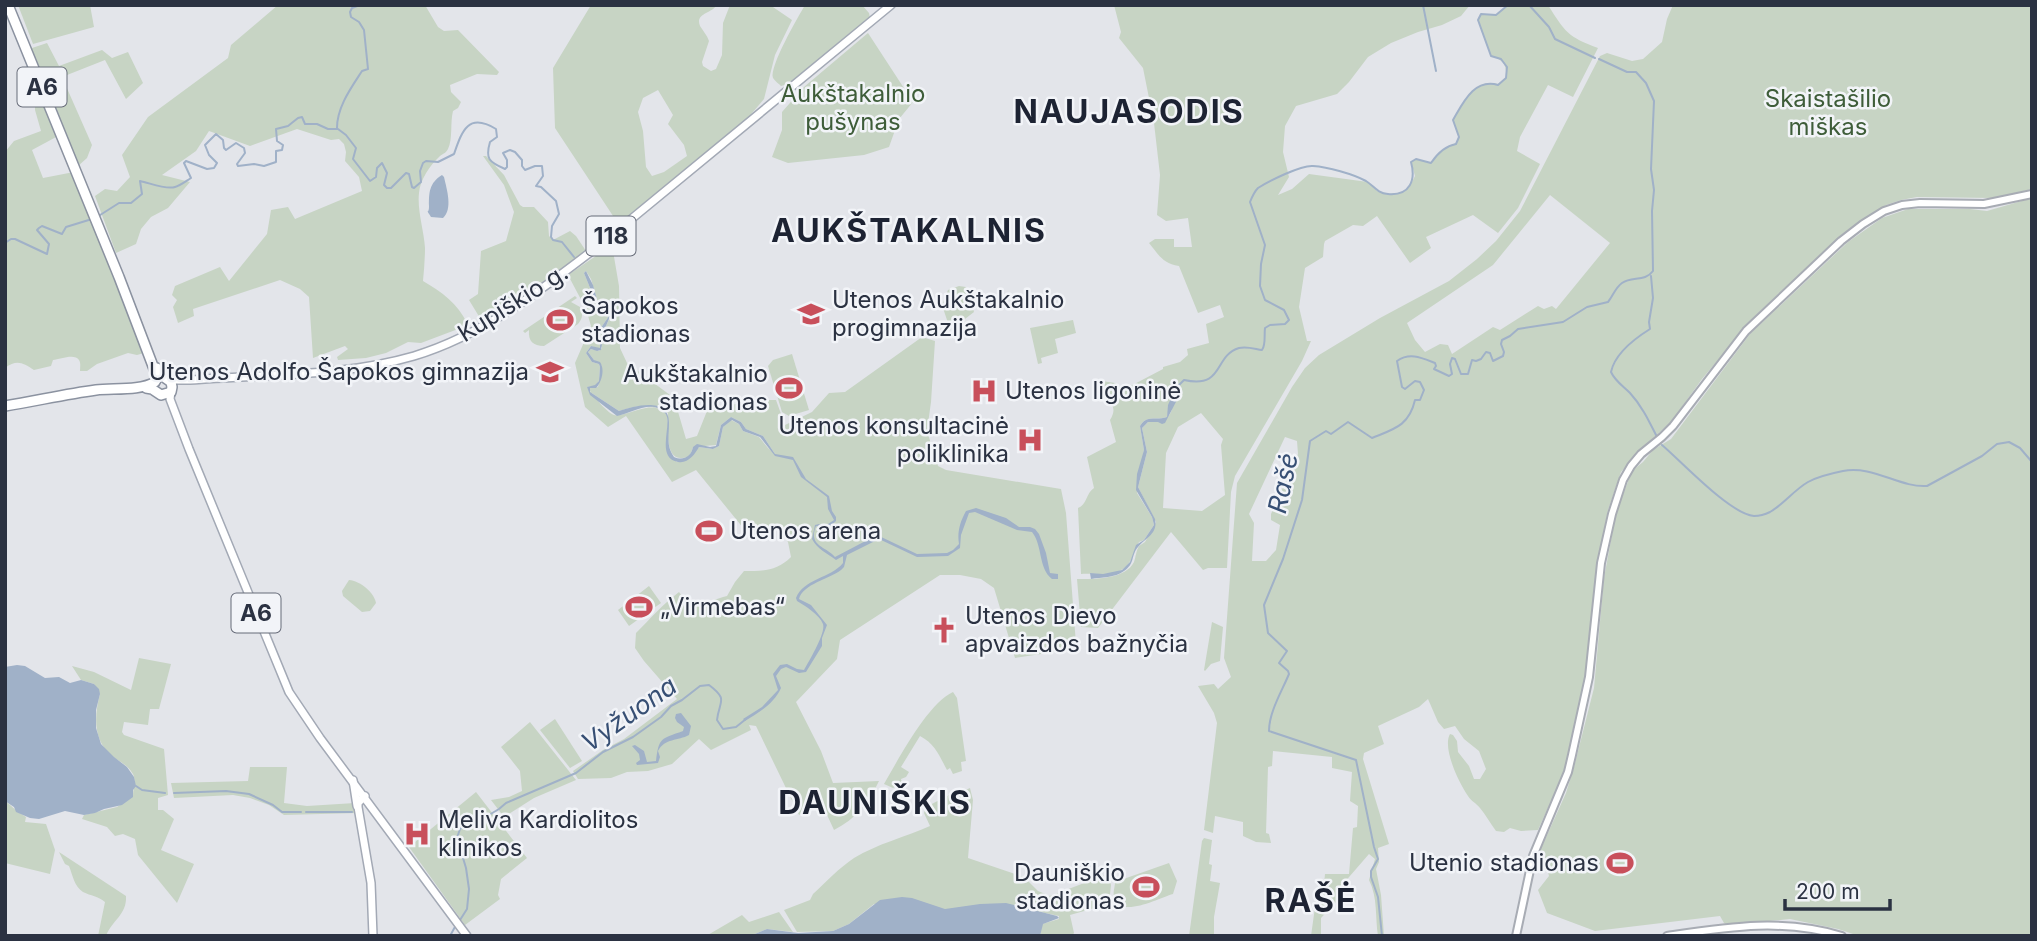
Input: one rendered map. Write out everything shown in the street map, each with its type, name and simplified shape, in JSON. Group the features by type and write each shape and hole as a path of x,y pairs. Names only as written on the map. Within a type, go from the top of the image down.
{"highway":[{"name":"A6","path":"8,5 163,386"},
{"path":"5,406 88,391 163,386"}],"main road":[{"name":"Kupiškio g.","path":"163,386 190,380 365,367 430,351 475,331 553,281 601,244 891,5"},
{"path":"1516,936 1533,856 1573,755 1589,677 1605,540 1620,489 1630,466 1673,426 1746,331 1841,241 1863,224 1884,211 1902,205 1984,204 2032,194"},
{"name":"A6","path":"163,386 289,692 467,936"},
{"path":"353,780 371,883 373,936"},
{"path":"359,811 367,798"},
{"path":"362,824 368,815 380,816"},
{"path":"1667,936 1757,925 1818,930 1842,936"}],"green space":[{"path":"18,5 90,5 94,27 33,44"},
{"path":"278,5 425,5 438,27 444,31 458,30 499,72 497,75 477,74 450,85 451,92 461,102 453,111 450,145 426,173 419,193 425,248 423,281 454,304 467,323 466,326 421,343 408,342 386,353 366,358 338,360 337,357 348,349 345,346 313,358 309,297 300,289 280,280 193,309 194,316 178,323 173,307 177,300 172,295 175,286 220,267 229,281 267,234 271,210 288,207 295,219 362,191 359,177 345,161 344,144 339,139 331,140 297,129 250,146 209,131 196,151 162,175 190,182 168,208 151,217 141,229 136,244 116,253 95,196 105,189 117,191 130,177 122,155 148,117 228,58 231,45"},
{"path":"591,5 717,5 702,16 699,22 709,41 702,62 703,66 711,71 716,69 722,55 723,23 730,5 770,5 792,20 775,55 764,99 747,119 619,225 555,128 553,68","holes":["658,90 673,115 668,124 684,145 687,156 664,172 652,176 646,167 643,131 638,112 643,98"]},
{"path":"805,5 862,5 870,18 791,83 781,86 773,78 775,64"},
{"path":"1114,5 1470,5 1461,16 1391,43 1368,57 1337,94 1296,106 1285,126 1283,152 1289,177 1278,195 1292,189 1309,174 1368,182 1377,191 1389,194 1404,192 1415,176 1411,162 1416,159 1431,163 1442,151 1456,143 1459,137 1453,120 1471,93 1482,85 1498,84 1506,78 1503,63 1491,56 1478,20 1481,14 1496,15 1508,5 1548,5 1568,32 1598,48 1573,97 1548,85 1520,137 1517,151 1540,164 1518,208 1498,233 1473,215 1426,237 1431,248 1410,263 1377,216 1363,226 1353,225 1325,241 1323,257 1305,268 1299,307 1307,341 1311,341 1235,476 1231,492 1227,568 1203,570 1171,532 1098,628 1081,627 1077,579 1108,577 1130,568 1139,546 1145,542 1156,522 1138,487 1147,452 1142,428 1148,422 1167,418 1172,410 1173,390 1167,417 1149,419 1140,426 1144,450 1137,493 1154,525 1144,540 1139,542 1125,568 1107,574 1081,574 1078,508 1094,488 1087,457 1116,442 1110,420 1113,408 1105,391 1100,391 1098,384 1102,381 1115,383 1123,390 1163,367 1180,362 1188,355 1187,349 1209,343 1206,324 1224,317 1220,305 1198,313 1179,266 1165,261 1149,243 1155,239 1174,239 1174,247 1192,247 1188,218 1166,221 1157,215 1160,175 1154,123 1143,68 1119,38 1121,32","holes":["1201,413 1223,439 1221,445 1225,495 1202,511 1163,508 1166,453 1178,427"]},
{"name":"Skaistašilio miškas","path":"1673,5 2032,5 2032,189 1994,198 1917,197 1886,205 1841,235 1755,316 1702,379 1671,422 1642,448 1621,472 1608,510 1600,550 1581,704 1564,772 1538,830 1521,831 1510,828 1504,832 1496,831 1469,798 1456,774 1448,748 1450,734 1457,741 1458,752 1469,766 1474,779 1480,779 1486,769 1479,751 1464,739 1455,726 1444,729 1428,699 1419,707 1378,726 1384,744 1364,753 1363,759 1389,844 1378,848 1379,862 1376,869 1384,936 1378,936 1375,901 1369,880 1375,859 1369,854 1343,884 1338,900 1321,918 1321,936 1311,936 1316,900 1323,895 1325,874 1349,874 1358,806 1350,801 1352,772 1332,768 1332,757 1273,751 1272,766 1268,767 1266,833 1269,834 1271,843 1256,842 1243,836 1243,822 1215,816 1213,833 1204,830 1217,723 1198,686 1214,684 1218,689 1231,677 1224,658 1237,483 1305,368 1319,355 1380,318 1449,281 1496,241 1520,211 1600,56 1607,53 1632,61 1643,59 1662,42","holes":["1550,195 1610,243 1556,309 1552,306 1544,309 1538,306 1500,330 1493,327 1452,354 1448,345 1440,344 1425,352 1415,340 1407,323 1493,265","1285,437 1297,441 1298,454 1271,514 1271,520 1280,525 1276,550 1266,561 1252,561 1254,523 1249,514"]},
{"name":"Aukštakalnio pušynas","path":"868,33 913,102 899,119 889,147 864,155 788,163 772,157 782,130 782,112 804,87"},
{"path":"47,43 59,66 102,50 112,58 128,52 143,83 126,99 105,60 62,77 92,145 87,158 78,166 29,49"},
{"path":"44,100 58,136 32,150 43,178 74,172 144,353 128,353 97,364 87,371 80,371 79,360 71,357 53,360 51,366 34,370 20,363 5,368 5,152 14,141 41,131 35,103"},
{"path":"483,156 504,175 520,205 534,207 548,222 549,236 553,240 570,231 586,251 483,323 469,300 478,294 481,251 506,241 514,212 504,185"},
{"path":"2032,198 2032,936 1859,936 1790,919 1728,925 1720,916 1595,931 1547,913 1538,890 1549,876 1545,860 1542,861 1539,853 1566,793 1594,688 1604,578 1616,513 1632,471 1653,450 1671,439 1750,334 1848,242 1882,218 1908,209 1987,211"},
{"path":"612,245 619,286 620,348 627,363 674,398 686,439 697,436 707,411 752,400 776,400 785,425 812,412 829,393 845,392 922,337 935,341 927,431 938,466 946,470 1061,489 1066,513 1076,644 1074,649 1015,658 994,588 981,579 960,575 940,575 840,640 837,659 796,702 821,751 833,783 879,781 861,809 849,821 834,830 822,804 799,815 756,726 749,725 751,730 711,750 699,739 672,764 648,771 627,772 611,778 578,779 573,771 624,739 677,699 635,648 636,633 679,592 684,598 695,603 727,596 744,571 775,568 791,557 788,542 778,527 753,540 696,470 672,482 626,416 608,427 585,407 575,363 591,326 586,309 568,275","holes":["586,271 599,307 611,315 597,338 602,348 599,351 591,349 588,352 602,366 598,387 590,388 590,391 587,387 595,386 599,381 600,367 592,362 586,353 591,346 600,349 594,338 609,316 599,310 584,273","591,393 619,411 638,406 654,407 614,415","731,417 741,422 746,429 763,436 775,454 759,437 743,431 739,424 731,420 723,427 719,446 713,449 699,447 685,461 677,462 668,455 668,436 672,454 682,458 687,457 693,447 716,445 721,425"]},
{"path":"959,286 966,287 974,312 961,322 957,318 953,320 949,326 942,305 948,290"},
{"name":"Šapokos stadionas","path":"575,296 577,298 571,302 580,307 582,314 578,324 544,346 532,342 529,330 525,333 523,331"},
{"path":"1073,320 1076,333 1055,339 1058,353 1041,358 1042,363 1038,364 1030,328"},
{"name":"Aukštakalnio stadionas","path":"792,354 809,410 789,416 782,412 768,366 773,360"},
{"path":"349,580 362,585 372,595 376,603 370,611 362,612 343,596 342,591"},
{"name":"„Virmebas“","path":"649,586 661,603 629,626 618,610"},
{"path":"1212,622 1223,627 1220,661 1211,664 1205,671 1204,670"},
{"path":"139,658 171,664 159,709 150,709 148,725 124,722 122,732 164,749 168,795 158,798 158,810 163,810 174,819 161,850 194,864 177,903 138,855 135,839 123,834 115,836 107,827 82,819 84,815 117,807 133,796 134,779 129,768 112,756 101,743 96,720 100,694 94,684 81,680 72,666 94,672 131,690"},
{"path":"953,692 957,698 966,761 961,762 962,771 953,774 950,768 947,770 933,746 920,736 901,767 909,772 901,779 902,784 893,788 884,784 924,720 943,698"},
{"path":"555,719 582,761 570,768 540,730"},
{"path":"530,722 576,780 534,798 504,817 491,800 509,797 522,791 520,771 501,747"},
{"path":"250,767 287,767 284,803 307,806 355,803 358,813 284,815 269,805 233,795 174,798 171,783 248,781"},
{"path":"970,788 973,800 968,858 1024,877 1038,891 1050,896 1108,874 1111,885 1109,904 1070,915 1074,933 1072,936 1040,936 1042,924 1059,919 1059,916 1036,911 874,904 849,924 833,931 797,932 784,910 810,900 813,894 854,858 930,826 924,813 926,807 953,793"},
{"path":"476,792 527,858 501,879 498,895 500,899 465,925 409,847"},
{"path":"5,801 26,817 25,822 46,824 55,850 50,874 5,863"},
{"path":"1204,838 1212,840 1210,881 1220,883 1214,917 1214,936 1189,936 1202,841"},
{"path":"59,852 126,896 122,913 106,936 98,936 105,902 80,890"},
{"name":"Dauniškio stadionas","path":"1169,863 1177,881 1173,894 1133,907 1125,907 1115,899 1115,882"},
{"path":"779,912 793,932 767,929 750,936 706,936 742,915 749,922"}],"water":[{"path":"442,175 448,193 448,210 443,218 431,217 428,212 431,189 434,181"},
{"path":"586,271 599,307 611,314 597,338 602,344 601,350 591,349 588,352 594,360 600,362 603,372 598,385 596,388 590,388 590,392 619,411 650,405 664,409 668,415 669,445 674,457 686,457 697,444 716,446 721,425 731,417 741,422 746,429 763,436 775,454 793,457 806,479 829,496 836,521 827,529 816,526 814,538 835,557 877,535 917,554 947,553 959,544 959,527 966,511 976,508 1006,518 1019,527 1035,529 1046,553 1050,573 1058,574 1058,579 1052,579 1045,569 1032,532 1017,530 975,512 969,513 961,535 960,548 948,556 917,557 879,539 847,555 841,570 801,594 799,599 811,605 827,625 822,646 806,672 799,673 786,667 781,669 776,676 781,688 778,694 766,707 745,721 743,719 762,707 778,690 773,674 780,665 787,664 804,670 822,634 821,620 796,598 805,587 843,563 843,556 836,560 819,548 812,539 815,525 825,526 834,520 828,509 827,497 801,477 793,460 775,456 760,437 743,431 739,424 732,420 723,427 719,446 713,449 699,447 688,460 678,462 672,460 666,450 665,413 655,407 649,407 617,416 590,395 587,387 599,381 600,367 592,362 586,353 591,346 600,348 594,338 609,316 599,310 584,273"},
{"path":"1176,387 1178,398 1165,423 1148,422 1142,428 1147,452 1138,487 1155,519 1155,528 1136,550 1131,562 1127,568 1116,575 1091,579 1090,573 1103,574 1122,570 1130,562 1136,545 1144,540 1154,525 1136,490 1137,474 1144,450 1140,426 1149,419 1167,417 1168,405"},
{"path":"25,666 45,678 59,677 70,683 81,680 94,684 99,689 96,728 101,744 127,767 134,777 136,786 133,797 122,805 95,813 84,815 65,811 39,819 16,812 14,807 5,801 5,667"},
{"path":"681,713 691,726 689,735 661,747 658,751 658,763 637,765 639,754 632,746 644,751 647,762 656,761 658,747 662,740 683,731 684,727 675,718 676,714"},
{"path":"902,897 945,909 1006,903 1059,918 1043,924 1040,936 750,936 767,929 798,933 833,931 849,924 880,900"}],"waterway":[{"path":"337,128 345,98 362,71 368,69 364,30 359,22 351,17 350,12 352,8 360,5"},
{"path":"1423,5 1436,71"},
{"name":"Vyžuona","path":"1176,388 1184,380 1197,382 1213,376 1225,358 1239,348 1262,350 1265,328 1285,324 1289,320 1284,310 1265,300 1260,286 1265,245 1250,202 1257,190 1285,174 1313,166 1354,176 1384,193 1396,194 1406,190 1412,181 1411,162 1416,159 1431,163 1442,151 1456,144 1459,137 1453,120 1470,93 1482,85 1498,85 1506,78 1507,67 1501,59 1491,56 1478,20 1481,14 1496,15 1508,5"},
{"name":"Rašė","path":"1529,5 1549,27 1555,39 1595,58"},
{"name":"Rašė","path":"1382,936 1378,897 1371,877 1371,871 1378,859 1356,760 1269,731 1273,709 1289,674 1279,663 1287,651 1268,633 1264,605 1283,559 1302,500 1310,441 1326,431 1331,434 1348,422 1372,438 1400,425 1409,416 1415,400 1420,400 1424,390 1420,382 1415,381 1405,389 1402,387 1397,361 1411,356 1421,358 1435,363 1434,369 1449,376 1452,374 1452,358 1455,359 1461,374 1468,374 1472,360 1481,359 1486,352 1490,353 1493,361 1503,356 1502,340 1518,329 1563,322 1587,307 1608,302 1622,283 1646,277 1653,271 1654,190 1651,169 1654,101 1646,83 1636,72 1627,72 1599,59"},
{"path":"97,217 119,203 131,203 142,194 140,181 167,188 175,187 191,178 184,163 186,161 207,169 214,168 217,163 209,155 205,145 216,134 223,140 226,150 236,143 244,148 245,153 238,166 264,166 276,162 276,151 282,150 283,145 277,141 276,129 288,126 302,117 305,124 338,129 346,135 356,148 353,159 370,181 376,177 377,168 382,163 387,173 384,185 387,188 391,188 406,173 409,174 414,188 421,182 420,171 423,163 438,162 454,154 463,132 468,126 479,122 496,129 497,137 490,142 488,152 495,164 505,169 507,160 503,153 510,150 522,160 525,170 542,166 543,176 536,186 541,187 556,201 559,214 552,226 551,237 562,242 574,257"},
{"path":"5,243 15,239 47,254 49,244 37,230 39,228 42,226 62,234 66,227 92,219"},
{"path":"1651,276 1653,298 1650,329 1621,353 1611,372 1638,403 1657,437"},
{"path":"1662,445 1720,497 1744,513 1754,516 1770,512 1808,482 1843,471 1865,471 1907,484 1927,486 1982,456 1997,444 2009,442 2020,448 2032,462"},
{"name":"Vyžuona","path":"460,920 467,909 469,889 457,838 460,829 506,803 576,773 603,752 633,737 700,686 709,685 719,694 721,701 717,720 723,729 736,727 746,719"},
{"path":"136,786 142,790 165,793"},
{"path":"174,793 226,791 249,794 282,812 301,812"},
{"path":"306,812 352,812"},
{"name":"Vyžuona","path":"450,936 456,925"}],"place":[{"name":"Utenos Aukštakalnio progimnazija","path":"811,314"},
{"name":"Šapokos stadionas","path":"560,320"},
{"name":"Utenos Adolfo Šapokos gimnazija","path":"550,372"},
{"name":"Aukštakalnio stadionas","path":"789,388"},
{"name":"Utenos ligoninė","path":"984,391"},
{"name":"Utenos konsultacinė poliklinika","path":"1030,440"},
{"name":"Utenos arena","path":"709,531"},
{"name":"„Virmebas“","path":"639,607"},
{"name":"Utenos Dievo apvaizdos bažnyčia","path":"944,630"},
{"name":"Meliva Kardiolitos klinikos","path":"417,834"},
{"name":"Utenio stadionas","path":"1620,863"},
{"name":"Dauniškio stadionas","path":"1146,887"}],"district":[{"name":"NAUJASODIS","path":"1129,112"},
{"name":"AUKŠTAKALNIS","path":"909,231"},
{"name":"DAUNIŠKIS","path":"875,803"},
{"name":"RAŠĖ","path":"1311,901"}]}
